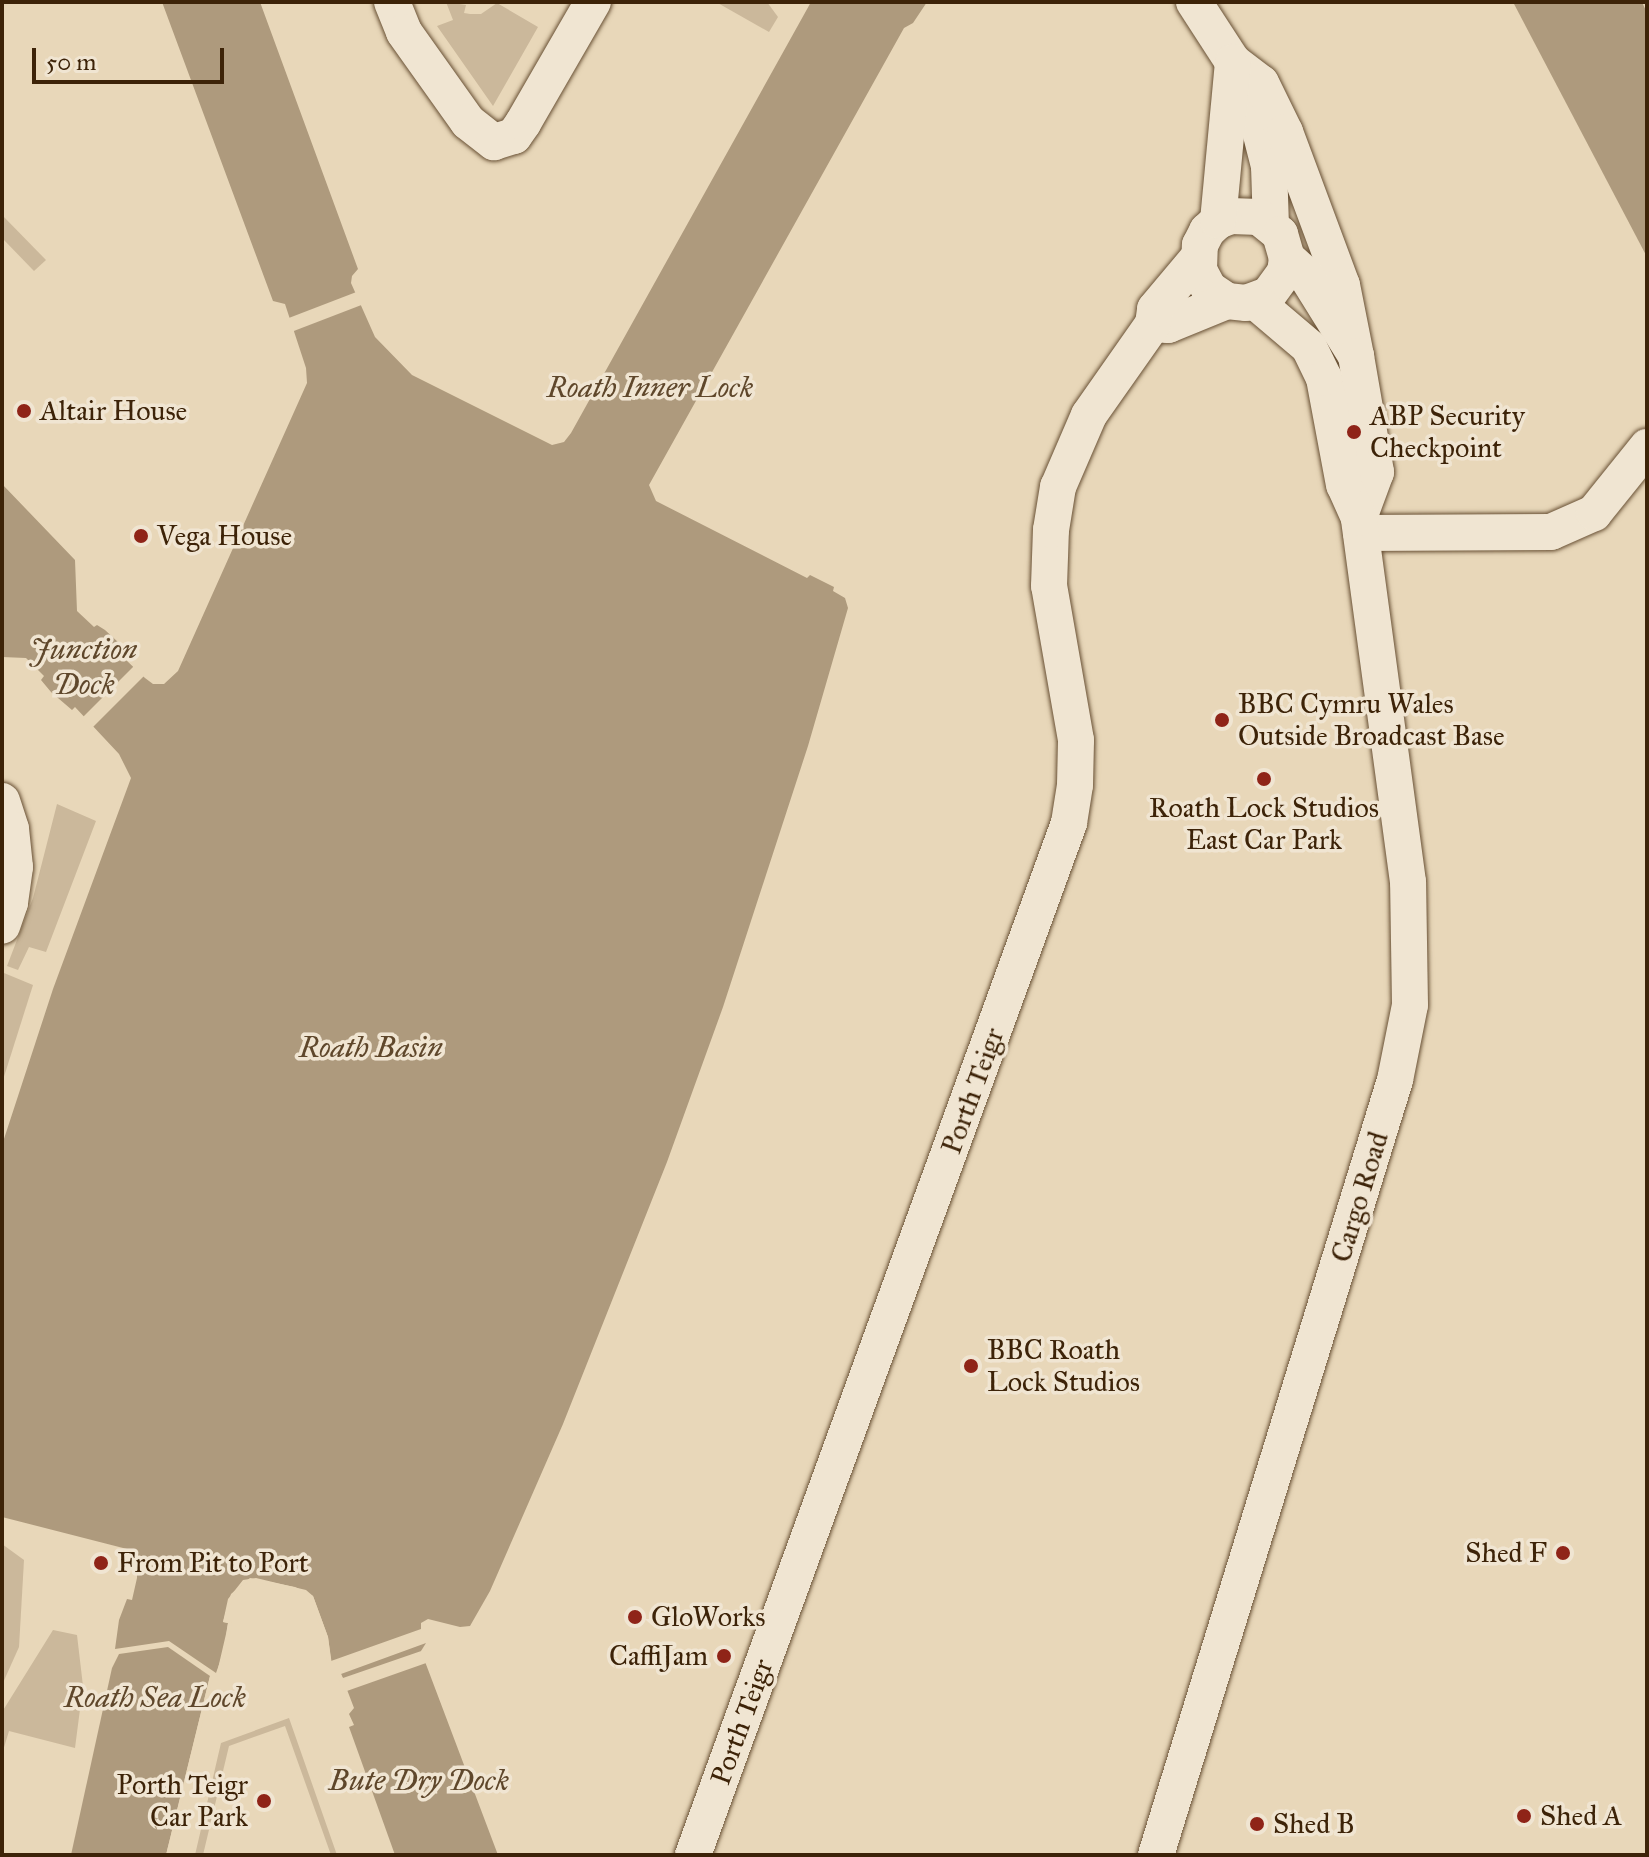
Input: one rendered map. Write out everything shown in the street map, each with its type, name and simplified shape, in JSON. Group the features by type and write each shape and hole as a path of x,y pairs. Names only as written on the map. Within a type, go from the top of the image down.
{"street":[{"path":"392,2 404,32 468,122 484,138 494,142 510,139 523,123 593,2"},
{"path":"1194,2 1233,62 1264,144 1271,225"},
{"path":"1218,221 1227,154 1233,62"},
{"path":"1233,62 1261,83 1297,160 1342,285 1376,472 1360,525"},
{"path":"1356,356 1305,274 1287,258 1280,234 1271,225 1245,214 1218,221 1207,231 1197,259 1203,280 1241,301 1309,347 1324,378 1344,485 1360,525"},
{"path":"1153,324 1168,325 1279,285 1287,258"},
{"name":"Porth Teigr","path":"693,1855 1058,860 1075,785 1076,740 1050,604 1049,568 1054,508 1066,462 1089,415 1153,324 1155,309 1197,259"},
{"path":"1360,525 1551,532 1594,513 1645,449"},
{"name":"Cargo Road","path":"1156,1855 1354,1218 1406,1036 1412,967 1408,882 1360,525"},
{"path":"2,926 10,903 15,867 6,815"}],"shaded area":[{"path":"446,2 466,5 464,13 470,14 481,14 497,3 538,27 493,106 437,26 453,20"},
{"path":"716,2 767,2 778,17 769,32"},
{"path":"2,215 46,260 34,271 2,238"},
{"path":"57,804 96,821 46,952 29,947 18,970 7,966 33,898"},
{"path":"4,973 33,985 2,1083 2,980"},
{"path":"2,1544 24,1560 19,1647 2,1685"},
{"path":"53,1630 77,1635 83,1686 75,1748 9,1731 2,1754 2,1712"},
{"path":"289,1718 337,1855 331,1855 285,1726 229,1746 203,1855 195,1855 221,1743"}],"water":[{"name":"Roath Basin","path":"162,2 260,2 358,269 351,283 375,337 412,375 552,445 564,442 571,433 811,2 927,2 913,23 904,28 649,485 656,501 807,578 810,575 834,587 833,591 845,598 848,608 808,746 723,1007 667,1162 563,1424 490,1591 470,1626 460,1627 428,1619 421,1623 421,1629 331,1661 328,1637 313,1596 295,1587 250,1578 231,1594 223,1622 228,1623 224,1651 216,1673 169,1641 115,1649 119,1620 127,1599 132,1600 137,1578 137,1563 127,1549 2,1517 2,1145 53,989 131,778 119,754 75,707 72,710 51,692 41,680 44,676 26,658 2,657 2,484 75,560 77,611 94,627 97,625 105,630 119,643 127,654 126,660 145,678 153,684 164,684 178,671 307,383 306,368 285,304 273,301"},
{"path":"1513,2 1642,2 1647,13 1647,257"},
{"name":"Bute Dry Dock","path":"426,1643 421,1651 498,1855 395,1855 349,1727 354,1725 349,1714 354,1708 341,1674"},
{"name":"Roath Sea Lock","path":"168,1647 210,1676 166,1855 71,1855 112,1668 119,1654"}],"pier":[{"path":"359,291 364,304 291,332 286,319"},
{"path":"133,662 148,676 145,675 91,729 95,735 81,719 133,667"},
{"path":"256,1578 306,1590 313,1596 328,1637 332,1665 327,1662 324,1637 310,1599 253,1581 241,1586 233,1596 227,1618 232,1622 228,1651 216,1677 228,1623 223,1622 228,1599 243,1580"},
{"path":"427,1649 429,1662 344,1692 337,1675 341,1674 343,1678"},
{"path":"210,1676 213,1679 170,1855 166,1855"}],"place":[{"name":"Altair House","path":"24,411"},
{"name":"ABP Security Checkpoint","path":"1354,432"},
{"name":"Vega House","path":"141,536"},
{"name":"BBC Cymru Wales Outside Broadcast Base","path":"1222,720"},
{"name":"Roath Lock Studios East Car Park","path":"1264,779"},
{"name":"BBC Roath Lock Studios","path":"971,1366"},
{"name":"Shed F","path":"1563,1553"},
{"name":"From Pit to Port","path":"101,1563"},
{"name":"GloWorks","path":"635,1617"},
{"name":"CaffiJam","path":"724,1656"},
{"name":"Porth Teigr Car Park","path":"264,1801"},
{"name":"Shed A","path":"1524,1816"},
{"name":"Shed B","path":"1257,1824"}],"water label":[{"name":"Roath Inner Lock","path":"650,387"},
{"name":"Junction Dock","path":"84,666"}]}
